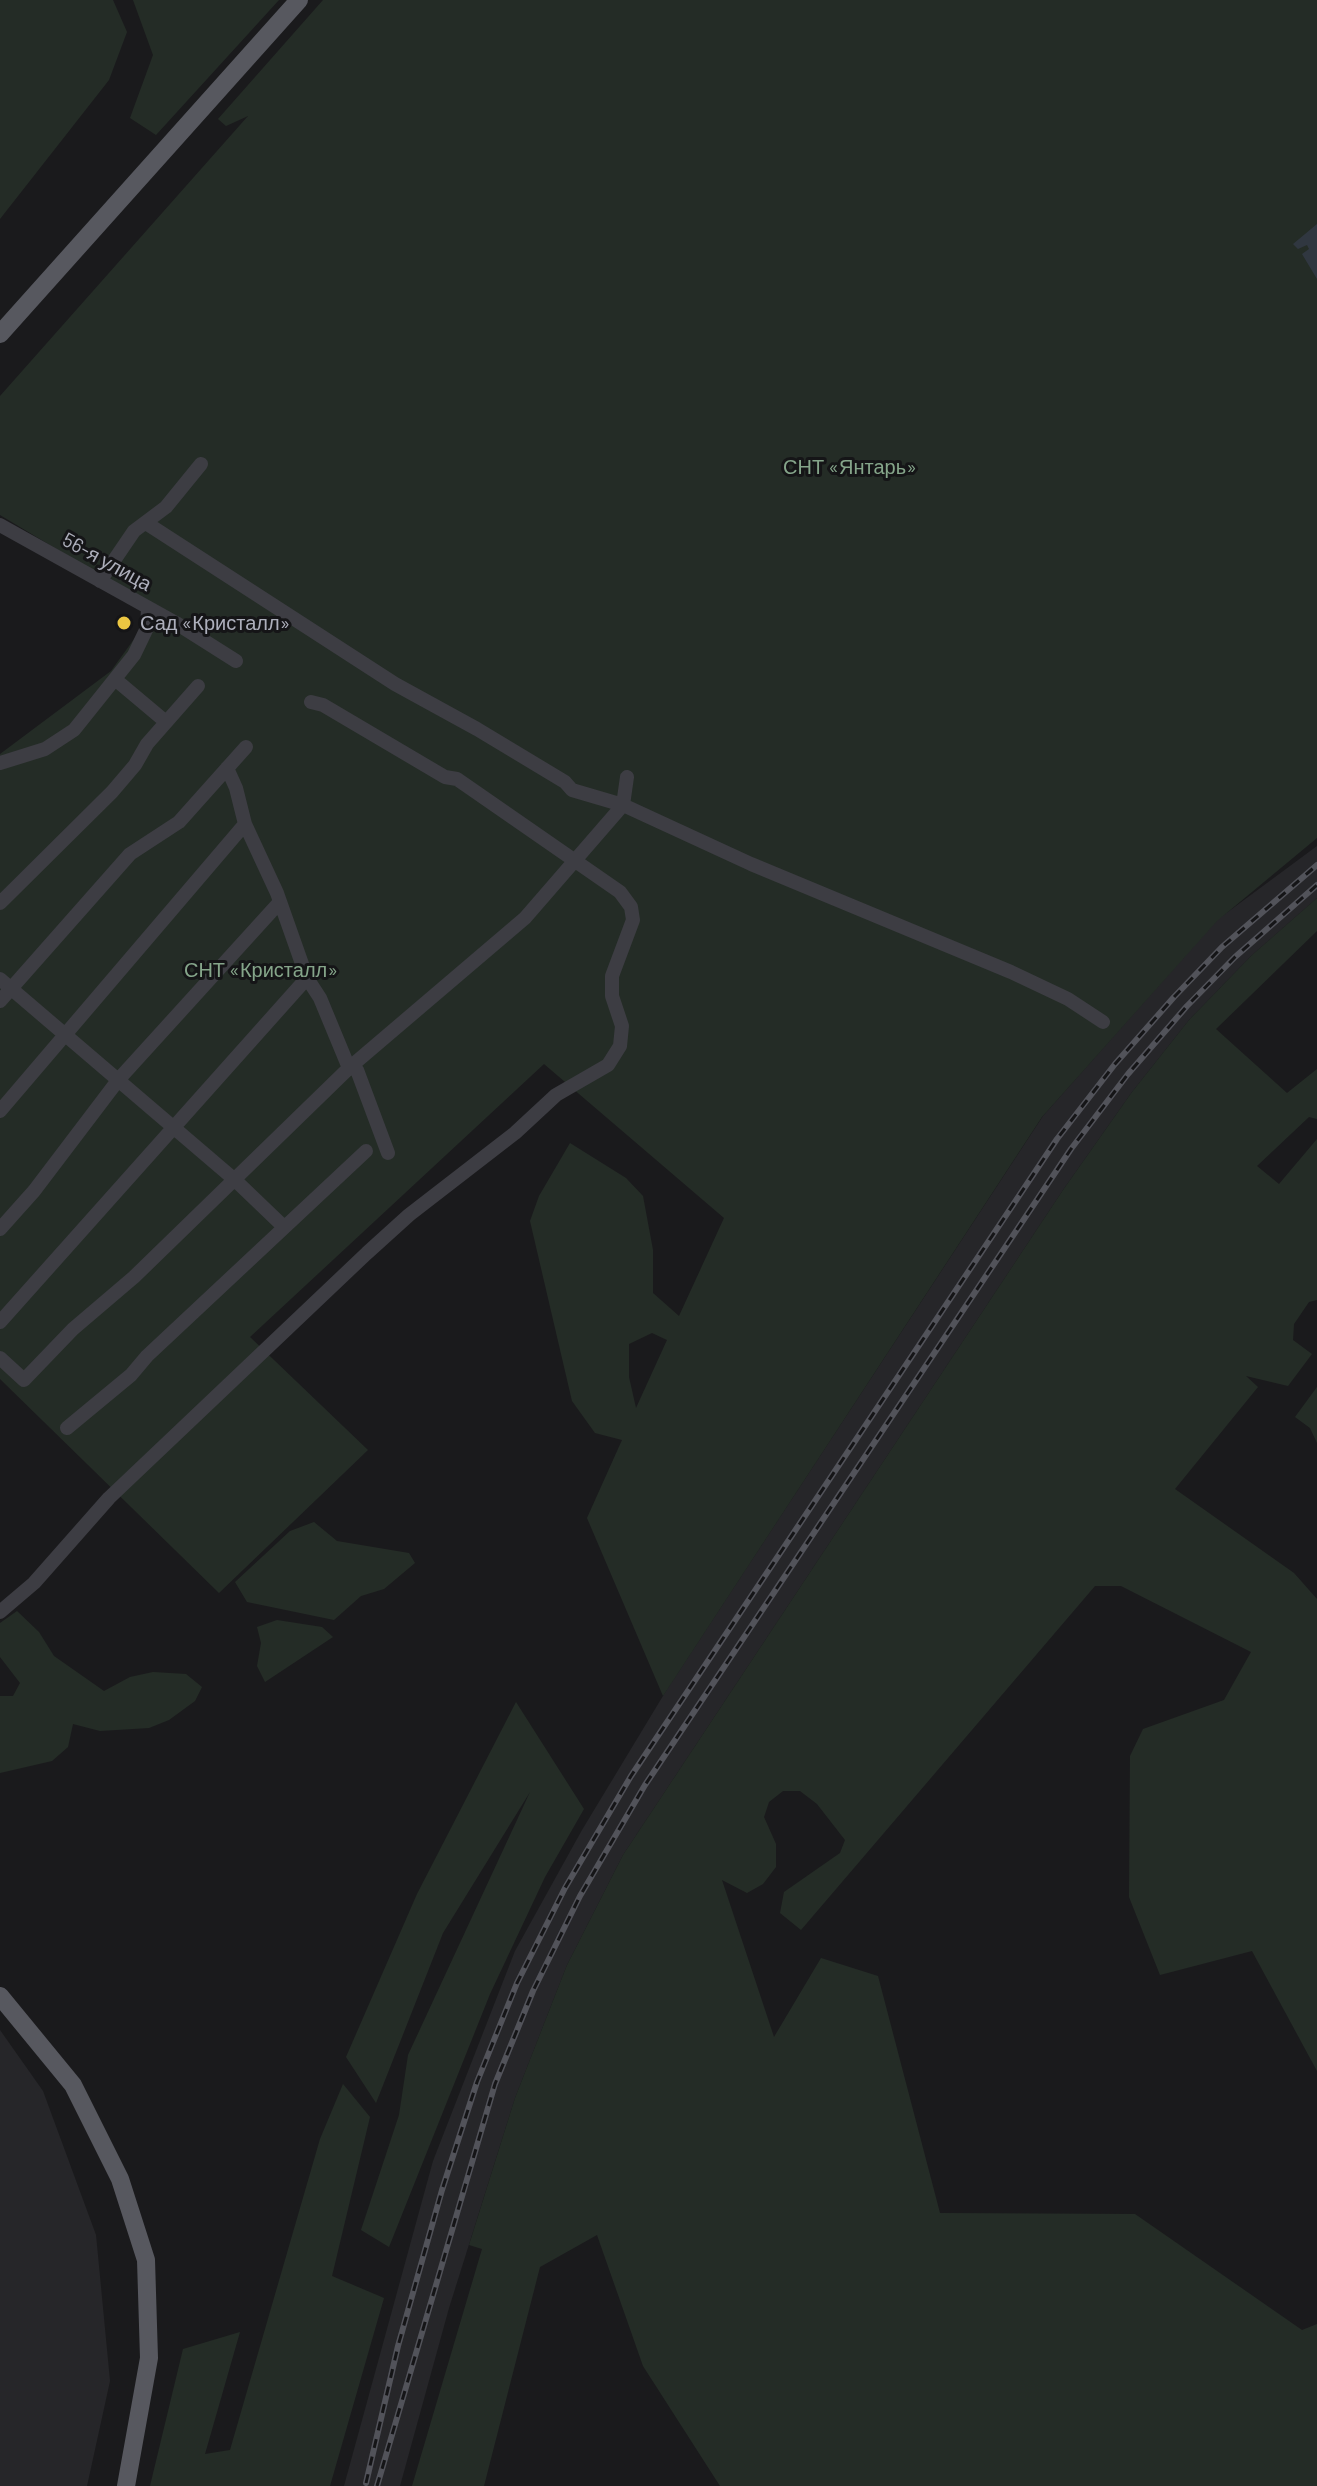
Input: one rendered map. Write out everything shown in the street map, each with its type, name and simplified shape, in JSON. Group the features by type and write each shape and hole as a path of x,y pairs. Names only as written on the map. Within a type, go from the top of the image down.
{"main road":[{"path":"0,334 299,0"},
{"path":"0,1996 73,2085 120,2179 146,2260 149,2358 126,2486"}],"street":[{"path":"100,581 134,531 166,507 201,464"},
{"path":"146,523 381,676 565,782 572,790 623,805 751,864 1011,972 1068,999 1103,1022"},
{"name":"56-я улица","path":"0,525 236,661"},
{"path":"0,763 45,749 74,730 116,680 147,628 148,608"},
{"path":"116,680 166,722"},
{"path":"0,903 112,792 198,686"},
{"path":"0,1612 34,1583 109,1498 367,1253 515,1133 556,1095 608,1065 620,1046 622,1033 612,996 612,976 633,920 631,907 610,882 457,779 445,777 323,705 311,702"},
{"path":"0,1001 6,984 130,854 179,822 246,747"},
{"path":"227,768 236,788 245,824 255,840 307,978 320,998 349,1068"},
{"path":"0,1358 24,1380 73,1329 134,1277 349,1068 525,918 623,805 627,777"},
{"path":"0,1111 245,824"},
{"path":"0,1229 34,1191 119,1079 278,904"},
{"path":"0,1322 307,978"},
{"path":"6,984 235,1180 284,1227"},
{"path":"349,1068 357,1070 388,1153"},
{"path":"67,1428 131,1375 147,1356 366,1151"}],"shaded area":[{"path":"1317,224 1317,279 1302,254 1309,249 1307,245 1298,249 1293,244"},
{"path":"1317,846 1317,898 1251,956 1189,1020 1132,1092 1063,1190 623,1855 567,1965 515,2098 449,2308 400,2486 344,2486 433,2161 515,1951 582,1830 666,1691 1043,1116 1217,920"},
{"path":"0,2030 43,2091 96,2235 110,2381 87,2486 0,2486"}],"green space":[{"path":"0,0 113,0 127,32 109,80 0,219"},
{"path":"133,0 279,0 156,135 130,118 153,55"},
{"name":"СНТ «Янтарь»","path":"323,0 1317,0 1317,838 1217,921 1042,1117 663,1696 587,1518 622,1440 595,1433 572,1401 530,1221 539,1196 570,1143 626,1178 643,1196 653,1250 653,1293 679,1316 724,1218 544,1064 250,1337 368,1450 219,1593 0,1379 0,754 111,671 142,628 163,613 0,515 0,396 248,116 226,126 218,119","holes":["652,1333 667,1340 636,1408 629,1377 629,1344"]},
{"path":"1317,898 1317,931 1216,1029 1287,1093 1317,1069 1317,1119 1309,1117 1257,1166 1279,1184 1317,1139 1317,1300 1309,1302 1294,1324 1293,1340 1312,1354 1288,1386 1246,1376 1258,1387 1175,1489 1294,1573 1317,1599 1317,2071 1252,1951 1160,1975 1129,1897 1130,1756 1143,1729 1224,1700 1251,1652 1121,1586 1095,1586 801,1930 780,1913 784,1892 840,1853 845,1840 817,1804 800,1791 783,1791 769,1802 764,1817 776,1844 776,1867 763,1884 747,1893 722,1880 774,2037 821,1958 878,1976 940,2213 1135,2214 1302,2330 1317,2324 1317,2486 720,2486 643,2366 597,2235 540,2267 484,2486 412,2486 482,2249 469,2245 515,2098 567,1965 623,1855 1063,1190 1132,1092 1189,1020 1251,956"},
{"path":"1317,1387 1317,1443 1310,1428 1295,1417"},
{"path":"314,1522 337,1541 409,1553 415,1563 384,1589 361,1596 334,1620 247,1602 235,1582 290,1531"},
{"path":"17,1611 39,1632 54,1656 104,1691 130,1677 153,1672 186,1674 202,1687 195,1701 169,1720 149,1728 100,1731 73,1724 68,1747 52,1761 0,1773 0,1696 13,1696 20,1683 0,1657 0,1623"},
{"path":"277,1620 322,1627 333,1637 265,1682 257,1666 261,1643 257,1627"},
{"path":"516,1702 584,1809 545,1877 490,1994 389,2247 361,2230 399,2115 408,2055 530,1792 443,1933 376,2103 346,2057 417,1894"},
{"path":"343,2084 370,2117 332,2276 384,2298 330,2486 150,2486 183,2349 240,2332 205,2454 230,2450 320,2139"}],"railway":[{"path":"366,2483 398,2346 442,2190 477,2082 517,1983 565,1888 631,1776 1057,1139 1115,1064 1174,997 1222,947 1317,865"},
{"path":"377,2486 495,2084 533,1991 580,1896 645,1785 1071,1149 1128,1074 1187,1006 1235,957 1317,885"}],"place":[{"name":"Сад «Кристалл»","path":"124,623"}],"park label":[{"name":"СНТ «Кристалл»","path":"261,970"}]}
